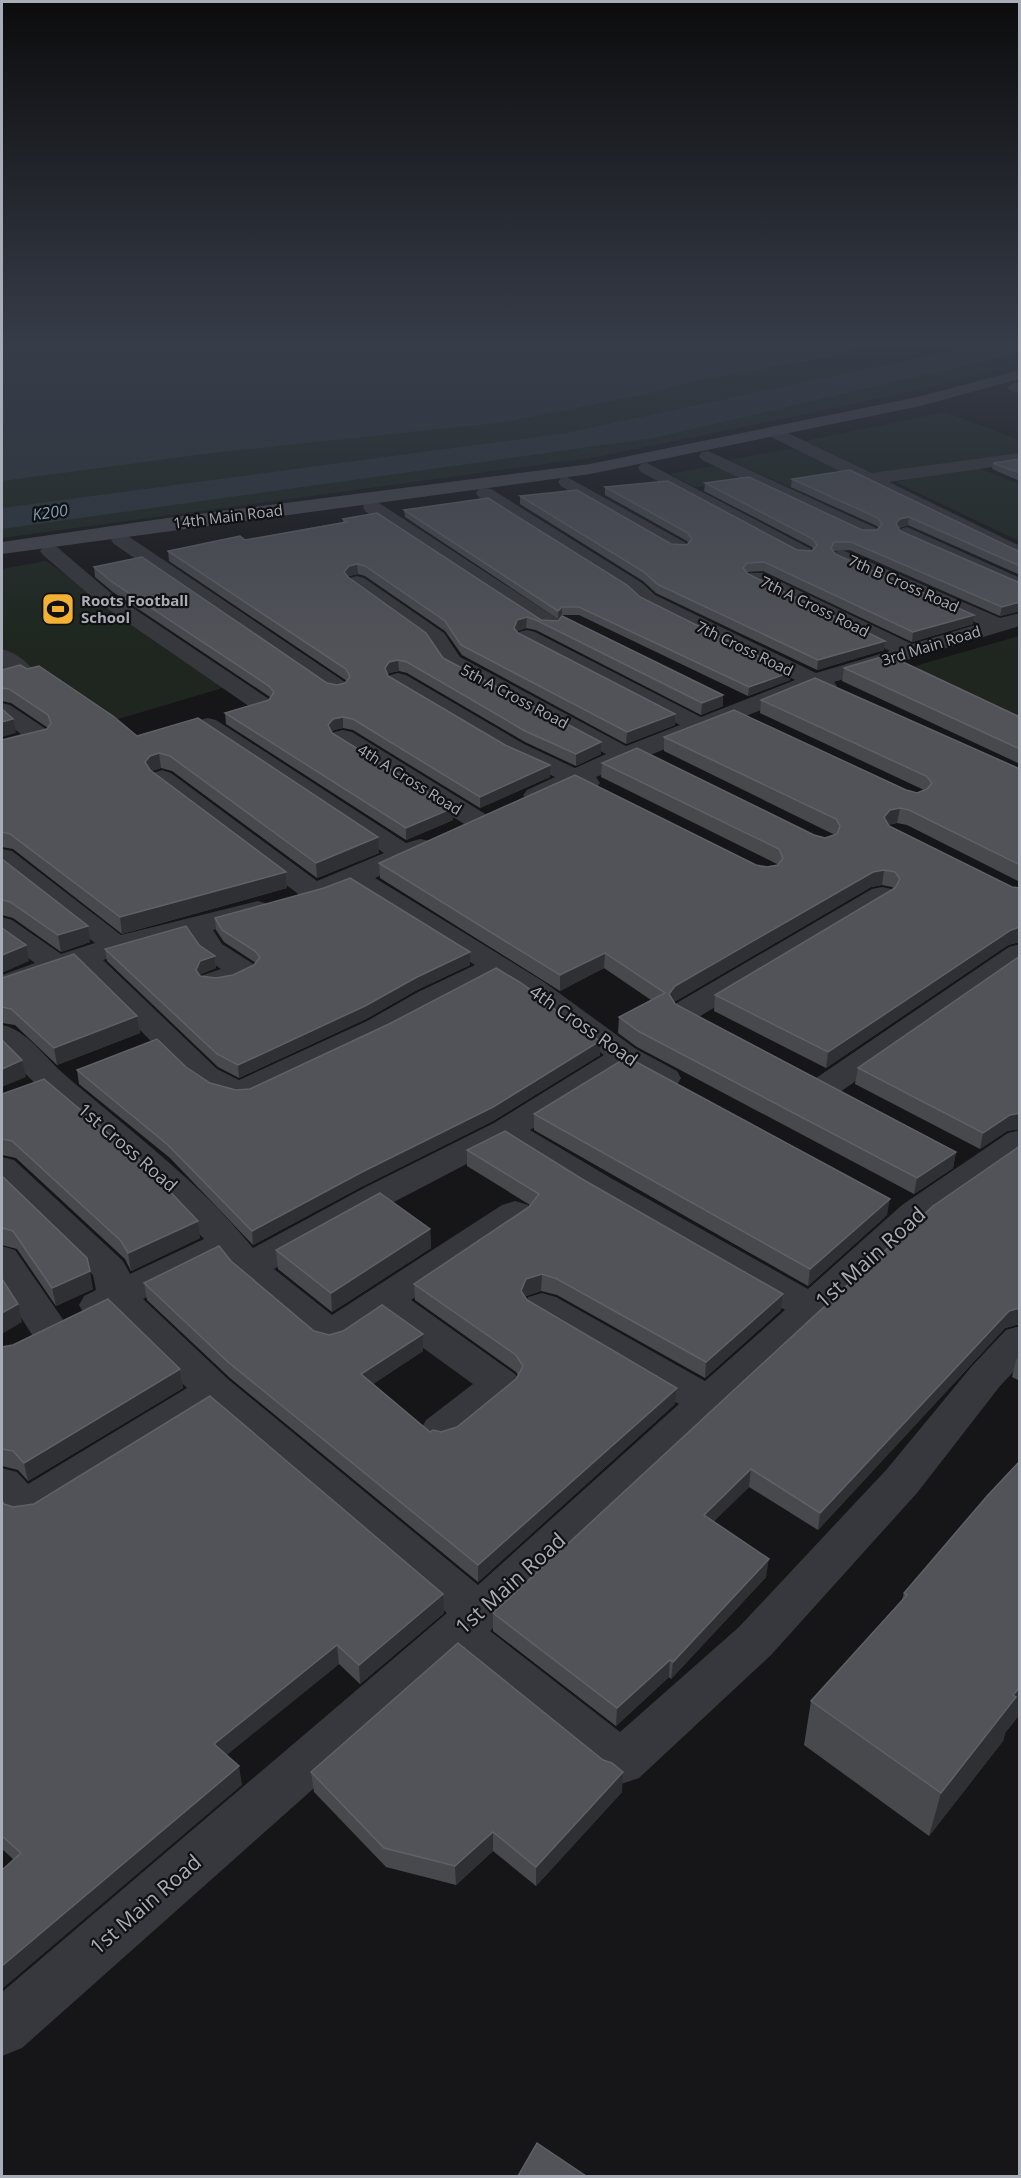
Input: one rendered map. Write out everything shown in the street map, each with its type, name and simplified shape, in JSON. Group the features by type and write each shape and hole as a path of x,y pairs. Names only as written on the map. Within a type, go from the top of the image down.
{"main road":[{"name":"14th Main Road","path":"2,548 167,524 590,469 727,446"},
{"name":"14th Main Road","path":"2,558 121,540 567,482 708,456 747,446"}],"street":[{"path":"803,446 1020,554"},
{"path":"708,456 869,532"},
{"path":"870,479 1017,460"},
{"path":"647,468 804,553"},
{"path":"567,482 679,547"},
{"name":"7th Cross Road","path":"485,493 635,586 648,599 846,696"},
{"path":"372,507 550,624"},
{"path":"907,534 1020,586"},
{"path":"121,540 337,687"},
{"path":"50,551 105,598 261,704"},
{"name":"7th B Cross Road","path":"842,556 1009,622"},
{"name":"7th A Cross Road","path":"755,577 908,651"},
{"name":"5th A Cross Road","path":"357,582 436,638 452,662 631,753 668,766"},
{"name":"3rd Main Road","path":"4,982 116,945 295,898 354,877 631,753 813,681 1009,622"},
{"path":"527,637 701,726"},
{"path":"2,656 21,669 2,676"},
{"path":"398,680 515,749 607,793"},
{"path":"716,692 767,728"},
{"path":"2,710 40,736 2,747"},
{"path":"208,724 404,854"},
{"name":"4th A Cross Road","path":"343,737 496,813"},
{"path":"162,778 295,898"},
{"path":"2,857 116,945"},
{"name":"4th Cross Road","path":"354,877 495,967 533,988 625,1056 687,1090"},
{"path":"716,1027 686,1011 882,895"},
{"path":"2,926 70,961 166,1037 205,1076 239,1093 378,1028 429,999 495,967"},
{"path":"195,926 212,950 244,971 214,981"},
{"path":"828,1085 1019,953"},
{"name":"1st Cross Road","path":"2,1034 37,1087 156,1168 238,1254 330,1335 384,1300"},
{"path":"135,1049 166,1037"},
{"path":"2,1259 34,1335 117,1296 238,1254 377,1196 506,1130 625,1056"},
{"path":"37,1087 83,1069"},
{"path":"798,1069 859,1101"},
{"path":"506,1130 596,1185 812,1308"},
{"name":"1st Main Road","path":"2,2028 467,1622 812,1308 900,1204 967,1158 1020,1141"},
{"path":"2,1168 110,1270 117,1296 215,1391 621,1762 755,1641 902,1481 986,1376 1020,1340"},
{"path":"441,1431 501,1384 384,1300 515,1213"},
{"path":"542,1306 708,1402"},
{"path":"2,1484 23,1508 215,1391"}],"shaded area":[{"path":"2,446 652,446 597,457 2,538"},
{"path":"815,446 1019,446 1019,457 875,474"},
{"path":"801,447 851,475 824,487 799,491 728,460"},
{"path":"719,465 756,482 695,487 670,474"},
{"path":"976,467 1019,484 1019,541 895,482"},
{"name":"Roots Football School","path":"46,561 226,687 105,723 2,648 2,569"},
{"path":"1019,636 1019,722 901,670"}],"water":[{"path":"2,446 281,446 211,453 2,481"},
{"name":"K200","path":"471,446 598,446 2,529 2,508"}],"building":[{"path":"1020,459 1020,473 993,463"},
{"path":"850,470 1020,552 1020,566 909,517 900,519 896,523 900,531 1020,583 1020,602 1002,607 851,542 834,542 831,548 835,554 974,615 913,632 764,562 747,563 743,568 748,574 885,641 818,660 657,584 644,572 520,496 577,490 671,544 687,545 692,539 688,533 605,487 668,481 797,550 812,551 817,545 813,539 705,483 749,477 862,530 877,530 882,524 878,518 792,479"},
{"path":"488,498 627,585 640,597 791,672 749,687 579,607 562,607 558,611 404,510"},
{"path":"377,513 541,620 558,621 562,616 723,695 702,703 536,620 527,617 517,620 514,628 518,633 675,714 627,732 461,645 445,621 365,566 357,564 349,566 344,572 348,577 426,633 443,658 601,742 576,754 525,731 407,662 398,660 389,662 385,668 388,676 505,745 550,765 480,797 353,719 343,717 333,719 328,725 332,733 453,808 406,828 225,713 269,700 274,692 269,686 112,582 94,567 142,557 327,683 337,685 345,683 350,677 346,669 168,551 240,536 245,540 347,522 343,519"},
{"path":"888,655 1020,717 1020,749 844,668"},
{"path":"20,665 27,669 39,666 113,716 137,736 198,718 378,837 316,863 170,756 159,753 150,756 145,762 150,770 286,872 120,917 10,834 2,832 2,740 47,729 51,723 48,715 9,689 2,688 2,670"},
{"path":"815,678 1020,769 1020,865 909,810 900,808 890,810 884,817 889,826 1012,887 1020,888 1020,927 1011,930 828,1052 715,995 895,888 900,879 895,872 884,870 873,872 675,986 669,994 675,1004 956,1152 917,1178 638,1031 619,1017 665,993 605,953 560,975 379,863 575,775 756,865 767,867 778,865 783,858 779,849 602,763 637,748 814,835 825,838 837,834 840,826 836,819 664,737 734,710 906,790 917,793 927,789 932,783 926,776 761,700"},
{"path":"2,709 13,719 2,722"},
{"path":"2,859 88,926 58,935 10,902 2,900"},
{"path":"350,878 470,952 417,977 365,1006 238,1065 217,1054 105,949 186,926 199,945 215,956 200,961 196,970 200,976 216,978 233,975 254,965 260,957 255,951 222,930 215,918 324,888"},
{"path":"2,928 26,945 2,955"},
{"path":"74,954 137,1016 54,1048 11,1009 2,1007 2,978"},
{"path":"1020,956 1020,1113 1010,1115 983,1133 858,1068"},
{"path":"496,968 521,983 532,991 530,992 600,1041 493,1107 362,1172 252,1231 168,1145 77,1070 157,1039 186,1067 210,1083 236,1090 250,1089 389,1024"},
{"path":"2,1040 22,1060 2,1069"},
{"path":"627,1057 890,1199 810,1269 534,1114"},
{"path":"44,1079 140,1160 198,1221 128,1253 121,1241 12,1141 2,1139 2,1094"},
{"path":"505,1131 582,1179 783,1294 706,1362 557,1279 542,1274 526,1279 521,1291 527,1300 677,1388 478,1565 228,1362 144,1283 219,1246 231,1261 314,1331 329,1335 343,1331 382,1305 423,1334 361,1374 430,1432 433,1430 441,1432 457,1427 516,1379 523,1366 516,1355 414,1284 529,1207 539,1194 467,1150"},
{"path":"1020,1146 1020,1308 1009,1311 820,1513 751,1469 704,1515 769,1559 673,1662 670,1660 617,1708 493,1613 933,1206"},
{"path":"2,1176 87,1258 90,1271 52,1288 13,1231 2,1228"},
{"path":"380,1193 430,1229 331,1293 276,1250"},
{"path":"2,1279 18,1304 2,1313"},
{"path":"108,1299 180,1369 24,1463 13,1451 2,1449 2,1347 13,1345"},
{"path":"210,1396 443,1594 359,1665 337,1645 214,1744 239,1766 2,1966 2,1870 21,1853 2,1836 2,1501 13,1507 34,1504"},
{"path":"1020,1461 1020,1687 1013,1695 1016,1697 941,1793 811,1701 907,1595 904,1593"},
{"path":"458,1643 603,1760 612,1763 623,1772 536,1867 493,1832 455,1866 384,1848 311,1772"},
{"path":"537,2143 586,2176 518,2176"}],"place":[{"name":"Roots Football School","path":"58,609"}]}
